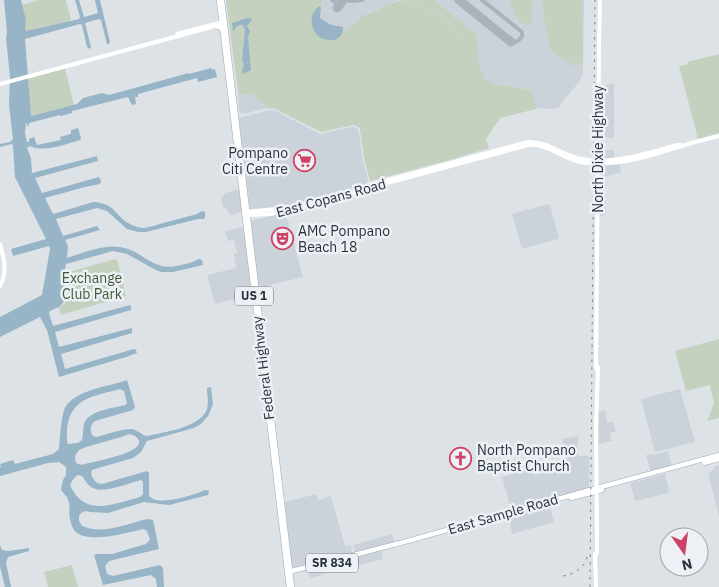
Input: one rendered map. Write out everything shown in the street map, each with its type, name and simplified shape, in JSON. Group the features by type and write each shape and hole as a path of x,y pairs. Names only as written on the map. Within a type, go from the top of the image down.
{"main road":[{"name":"Federal Highway","path":"221,0 228,75 234,95 240,171 244,180 253,287 258,301 262,364 270,429 275,444 286,537 290,587"},
{"name":"North Dixie Highway","path":"596,587 599,0"},
{"name":"Federal Highway","path":"223,24 261,344 266,369 282,531 289,573"},
{"path":"104,55 216,26 219,27 223,24"},
{"path":"0,84 140,44 223,24"},
{"path":"136,48 140,44"},
{"name":"East Copans Road","path":"246,213 275,213 528,142 538,142 582,159 598,162 622,159 719,136"},
{"name":"East Copans Road","path":"246,213 281,209 325,199"},
{"path":"275,213 281,209"},
{"path":"0,244 5,267 4,277 0,286"},
{"path":"262,364 266,369"},
{"name":"East Sample Road","path":"596,490 660,471 719,457"},
{"name":"East Sample Road","path":"289,573 719,457"},
{"path":"651,476 660,471"},
{"path":"282,531 286,537"}],"shaded area":[{"path":"323,0 399,0 369,12 347,30 343,31 340,26 331,25 319,18"},
{"path":"402,0 584,0 583,75 559,108 536,109 532,90 495,84 485,79 469,42 461,38 445,18"},
{"path":"614,83 614,138 601,137 601,87"},
{"path":"238,92 242,95 254,95 267,108 242,114 239,111"},
{"name":"Pompano Citi Centre","path":"271,110 320,134 352,127 357,128 368,181 365,185 285,206 250,209 239,118"},
{"path":"601,150 614,150 614,165 620,164 621,172 604,177 607,186 603,187 606,197 606,215 600,216"},
{"path":"240,189 242,212 230,215 226,207 223,208 221,198 225,193"},
{"path":"550,205 559,238 522,249 512,214"},
{"path":"285,212 303,277 258,288 251,221"},
{"path":"243,227 253,294 215,304 207,275 236,268 234,254 237,253 234,240 228,241 225,231"},
{"path":"680,389 695,442 655,452 641,399"},
{"path":"605,410 607,423 613,422 616,431 610,433 612,441 599,444 599,412"},
{"path":"578,436 578,456 589,456 589,488 548,500 554,522 512,534 509,517 511,509 502,477 531,469 533,475 568,466 562,439"},
{"path":"668,451 672,467 651,472 646,455 655,455"},
{"path":"719,465 719,516 708,473"},
{"path":"665,474 668,493 635,500 630,483"},
{"path":"316,494 318,500 331,496 345,546 351,545 352,552 351,554 295,568 292,566 285,504 286,502"},
{"path":"392,534 395,544 380,547 383,559 355,566 353,559 357,558 353,545"},
{"path":"346,561 347,568 310,578 309,571"}],"green space":[{"path":"39,0 66,0 71,20 25,31 24,14 21,5"},
{"path":"226,0 323,0 319,18 331,25 342,26 344,31 363,15 402,0 445,18 461,38 469,42 461,37 451,22 443,16 405,0 434,0 476,34 479,58 477,59 485,79 495,84 532,90 536,109 500,118 486,139 489,148 370,181 359,127 353,125 321,132 273,108 267,108 252,94 242,95 238,92"},
{"path":"509,0 532,0 532,20 530,26 519,20"},
{"path":"542,0 582,0 583,62 576,67 551,51 546,32"},
{"path":"719,54 719,133 698,139 679,66"},
{"path":"65,68 74,105 30,116 28,78"},
{"name":"Exchange Club Park","path":"115,259 118,262 126,296 61,315 59,308 65,303 68,280 66,273"},
{"path":"719,339 719,418 707,421 714,403 710,385 686,391 675,351"},
{"path":"72,565 78,587 48,587 44,572"}],"water":[{"path":"4,0 21,0 26,20 26,31 79,19 75,0 79,0 84,17 98,13 95,0 100,0 110,42 107,44 101,20 99,19 85,23 90,49 87,47 82,25 80,24 25,39 31,116 77,104 83,98 102,93 109,95 211,68 212,70 215,69 217,77 198,82 197,78 138,94 138,97 135,97 136,104 132,105 128,97 29,123 29,127 26,123 25,133 27,142 34,137 37,145 61,140 60,137 71,134 71,130 78,128 81,138 80,140 55,147 41,149 30,146 27,148 31,158 32,173 97,156 98,161 35,178 42,193 99,177 101,181 100,184 45,198 53,214 93,202 101,203 111,208 126,222 136,227 144,228 202,211 205,212 204,219 146,232 127,229 107,211 97,208 56,219 63,236 97,226 100,230 65,240 68,246 67,258 93,249 114,246 129,249 163,266 183,265 199,259 202,260 203,265 173,272 161,272 127,254 113,251 66,264 64,274 67,281 63,303 49,313 53,326 130,305 131,310 55,332 59,347 132,328 132,333 61,354 65,369 134,349 137,353 59,377 47,330 40,317 0,337 0,317 42,295 50,249 49,246 13,256 11,249 46,239 15,177 13,145 0,147 0,144 10,142 13,139 9,105 10,77"},
{"path":"320,6 320,18 331,25 343,27 341,35 335,40 323,39 313,28 313,13"},
{"path":"247,18 252,20 247,26 250,31 248,37 251,70 243,74 244,65 242,60 245,30 243,25 239,25 233,32 232,23"},
{"path":"127,380 135,407 133,410 95,421 92,424 92,435 96,437 129,429 147,436 189,425 197,421 207,409 207,388 211,387 213,404 208,416 201,424 194,428 147,441 141,452 133,458 92,470 91,474 97,483 102,484 147,471 149,473 149,496 161,501 180,498 205,490 209,491 208,495 169,505 144,502 108,513 85,511 79,516 82,526 98,529 115,528 147,519 153,520 159,549 109,561 105,566 107,574 113,576 160,565 163,568 164,587 157,587 156,579 151,575 103,585 94,555 112,554 146,544 150,540 147,531 143,529 100,537 83,536 77,533 73,529 69,517 67,499 61,490 66,475 66,467 59,462 48,463 0,476 0,464 13,460 15,464 53,454 59,449 64,409 71,400 94,389","holes":["120,389 124,391 127,403 90,416 84,424 82,440 78,443 68,444 67,428 73,410 93,396","129,434 135,436 139,441 138,446 125,454 115,457 82,465 76,463 75,456 79,450","78,475 82,476 90,486 97,490 109,489 141,480 143,482 143,494 140,497 110,505 92,505 83,502 76,495 70,485"]},
{"path":"0,545 2,550 9,551 29,548 29,551 8,557 6,563 11,587 5,587 0,566"}],"taxiway":[{"path":"332,0 337,3 342,0"},
{"path":"348,0 362,0"},
{"path":"482,0 522,32 519,40 511,42"}],"runway":[{"path":"337,8 343,0"},
{"path":"459,0 511,42"}],"railway":[{"path":"590,587 595,0"},
{"path":"563,576 572,574 579,569 585,563 588,554"}],"place":[{"name":"Pompano Citi Centre","path":"304,161"},
{"name":"AMC Pompano Beach 18","path":"282,239"},
{"name":"North Pompano Baptist Church","path":"461,458"}]}
